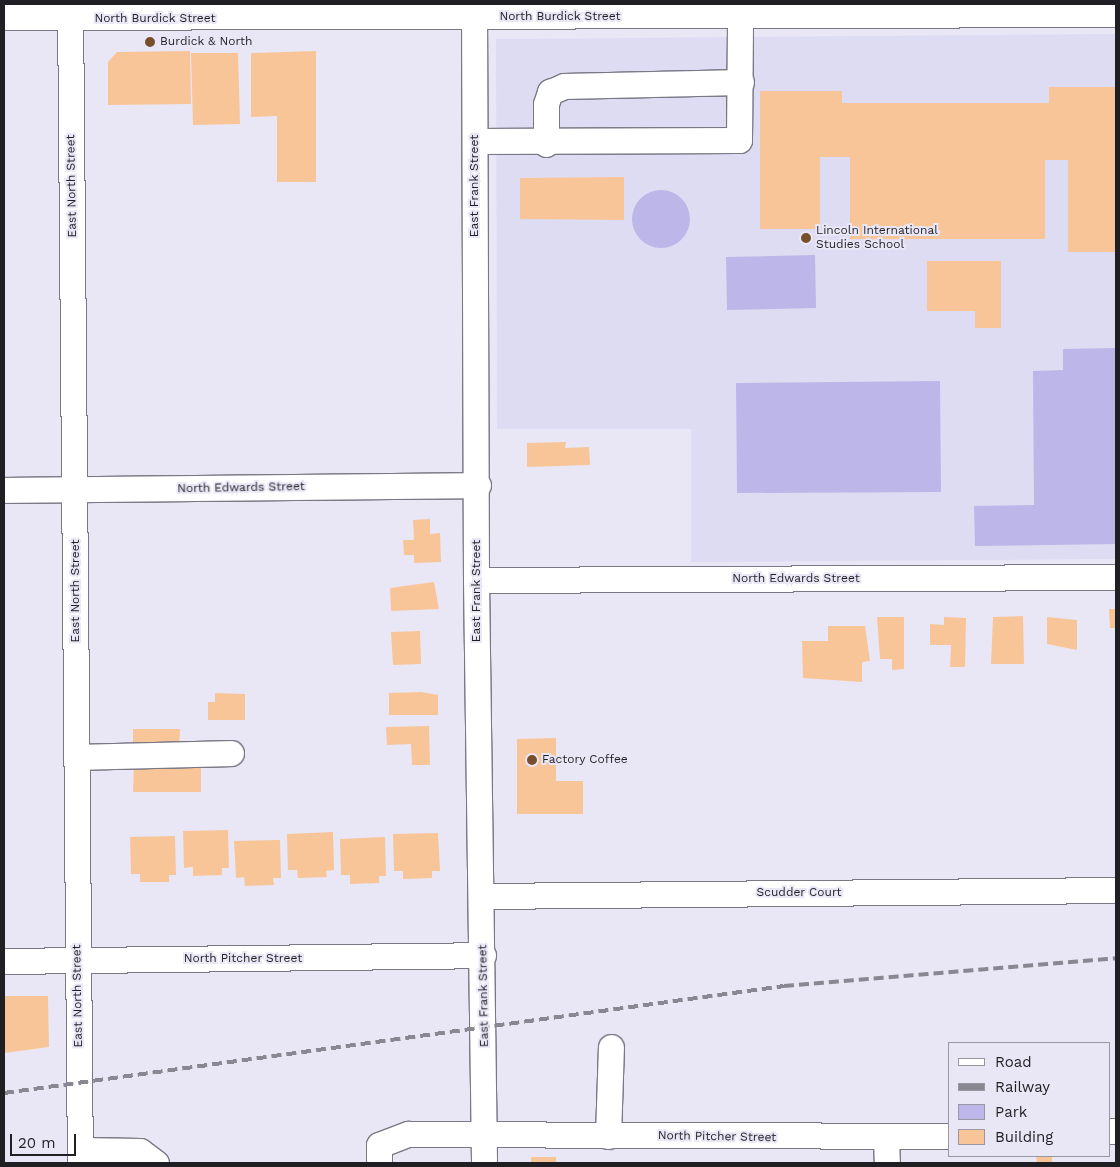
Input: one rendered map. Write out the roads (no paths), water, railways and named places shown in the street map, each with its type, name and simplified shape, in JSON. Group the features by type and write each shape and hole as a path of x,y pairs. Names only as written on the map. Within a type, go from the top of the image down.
{"street":[{"name":"North Burdick Street","path":"4,17 70,11 474,11 740,16 1116,14"},
{"name":"East North Street","path":"70,11 80,1156"},
{"name":"East Frank Street","path":"474,11 478,485 476,580 483,955 484,1163"},
{"path":"475,141 546,144 728,143 739,140 743,133 740,16"},
{"path":"546,144 546,104 550,92 564,86 741,82"},
{"name":"North Edwards Street","path":"4,490 478,485"},
{"name":"North Edwards Street","path":"476,580 1116,577"},
{"path":"76,757 232,753"},
{"name":"Scudder Court","path":"482,896 1116,890"},
{"name":"North Pitcher Street","path":"4,961 483,955"},
{"path":"608,1136 611,1047"},
{"name":"North Pitcher Street","path":"378,1163 379,1145 408,1134 886,1138 948,1136"},
{"path":"886,1138 887,1163"},
{"path":"80,1156 140,1151 156,1163"}],"railway":[{"path":"4,1093 784,986 1116,958"}],"place":[{"name":"Burdick & North","path":"150,42"},
{"name":"Lincoln International Studies School","path":"806,238"},
{"name":"Factory Coffee","path":"532,760"}]}
